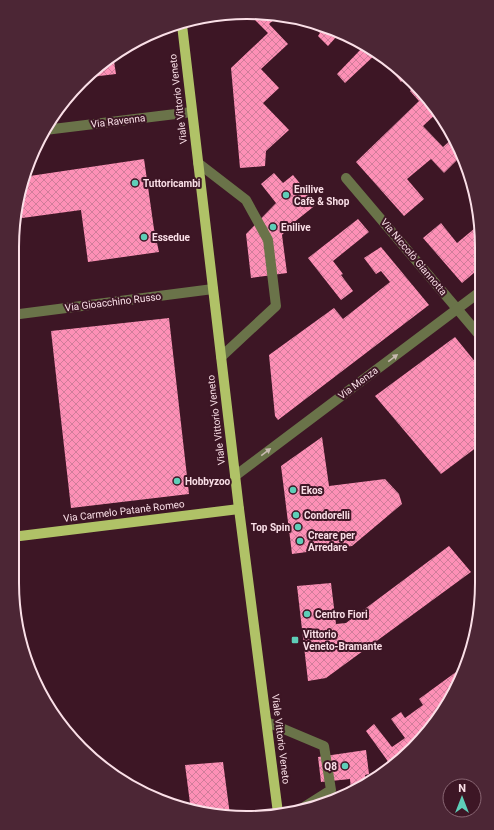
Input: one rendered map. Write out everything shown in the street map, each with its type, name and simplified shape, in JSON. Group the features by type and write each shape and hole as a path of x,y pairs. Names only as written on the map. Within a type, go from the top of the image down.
{"main road":[{"name":"Viale Vittorio Veneto","path":"182,29 239,509 278,809"},
{"name":"Via Carmelo Patanè Romeo","path":"19,537 239,509"}],"street":[{"name":"Via Ravenna","path":"52,129 192,112"},
{"path":"198,163 246,200 268,240 276,306 221,357"},
{"name":"Via Niccolò Giannotta","path":"346,178 475,329"},
{"name":"Via Gioacchino Russo","path":"19,314 213,290"},
{"name":"Via Menza","path":"235,476 475,296"},
{"path":"267,722 324,746 330,790 313,801"}],"building":[{"path":"254,19 273,20 269,24 288,44 261,69 279,88 263,103 289,130 266,151 265,166 240,168 231,68 268,33"},
{"path":"317,30 336,37 328,46 318,36 320,33"},
{"path":"360,50 373,57 345,83 337,74"},
{"path":"114,61 116,74 97,76"},
{"path":"411,90 434,116 423,126 443,147 449,142 458,159 444,173 431,159 407,179 424,199 404,216 356,162 419,101 410,91"},
{"path":"144,159 154,229 159,252 88,262 81,210 21,218 23,203 30,176"},
{"path":"274,173 283,183 293,175 317,204 293,223 282,235 287,273 251,278 246,234 276,203 261,184"},
{"path":"358,219 369,232 333,261 353,291 341,300 308,258"},
{"path":"441,223 457,243 475,229 475,272 462,283 423,238"},
{"path":"381,247 429,305 278,420 275,416 269,355 334,308 343,319 390,282 381,271 376,274 364,258"},
{"path":"169,318 189,494 71,508 51,331"},
{"path":"455,337 475,362 475,448 441,474 375,396"},
{"path":"322,437 329,486 385,479 399,494 402,504 352,546 292,554 281,466"},
{"path":"449,546 471,572 326,678 308,681 297,586 331,583 336,624 346,623"},
{"path":"456,672 437,710 428,722 408,744 388,762 366,731 374,724 392,747 405,738 391,719 401,712 405,718 423,705 419,699"},
{"path":"366,750 369,774 365,775 365,778 351,786 350,779 321,782 318,757"},
{"path":"223,762 229,811 189,803 190,803 185,765"}],"place":[{"name":"Tuttoricambi","path":"135,183"},
{"name":"Enilive Cafè & Shop","path":"286,195"},
{"name":"Enilive","path":"273,227"},
{"name":"Essedue","path":"144,237"},
{"name":"Hobbyzoo","path":"177,481"},
{"name":"Ekos","path":"293,490"},
{"name":"Condorelli","path":"296,515"},
{"name":"Top Spin","path":"298,527"},
{"name":"Creare per Arredare","path":"300,541"},
{"name":"Centro Fiori","path":"307,614"},
{"name":"Vittorio Veneto-Bramante","path":"295,640"},
{"name":"Q8","path":"345,766"}]}
